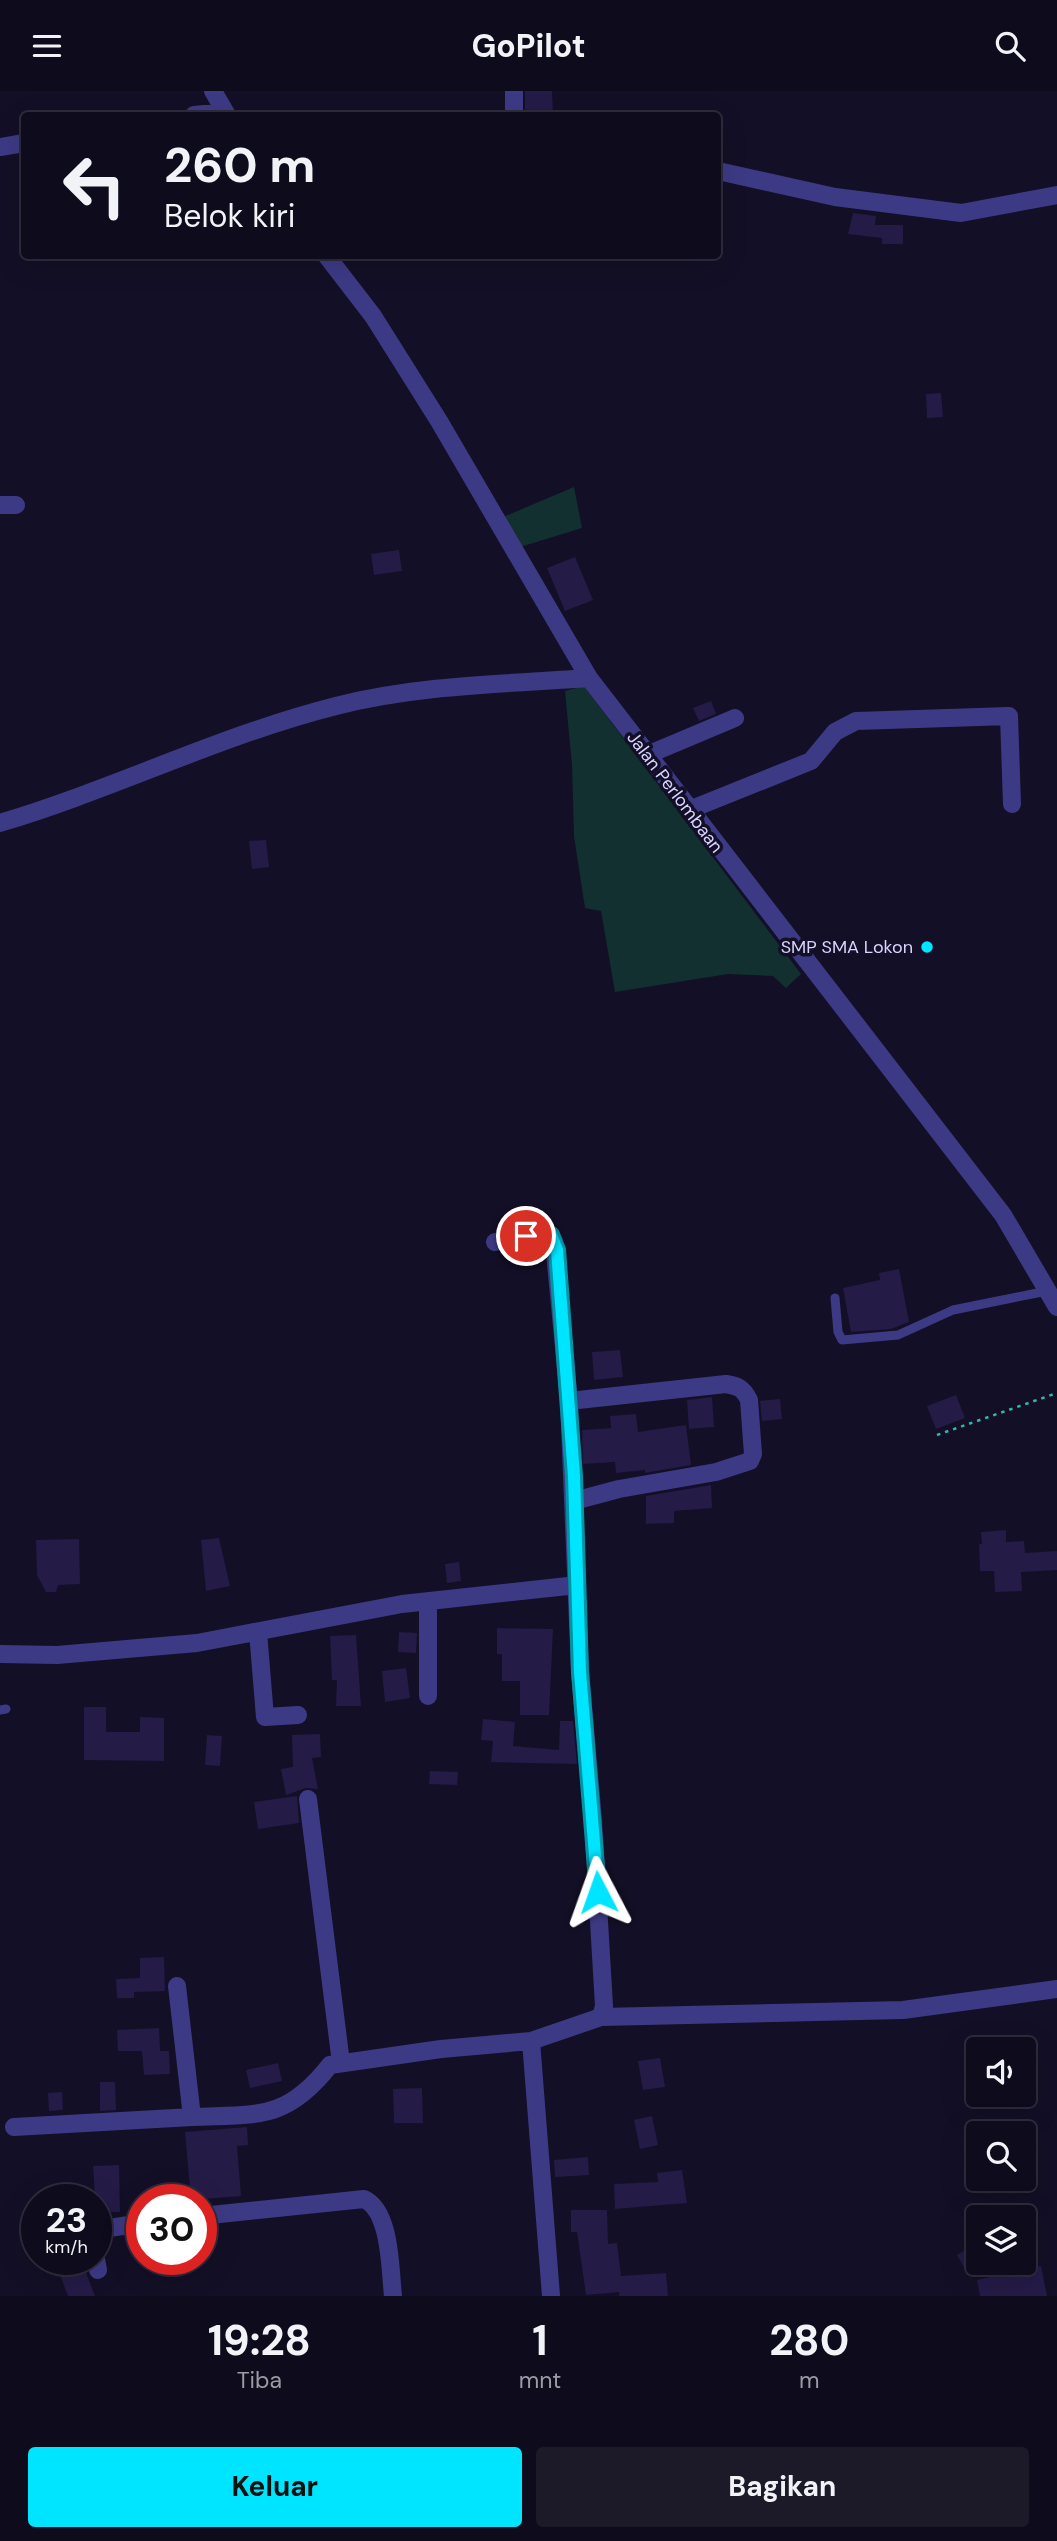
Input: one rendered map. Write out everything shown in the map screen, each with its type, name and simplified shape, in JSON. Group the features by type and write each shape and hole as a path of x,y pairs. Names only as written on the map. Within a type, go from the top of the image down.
{"street":[{"path":"213,91 225,112"},
{"path":"514,91 514,112"},
{"path":"0,147 21,144"},
{"path":"721,172 835,197 961,213 1057,195"},
{"name":"Jalan Perlombaan","path":"329,259 373,317 439,421 589,678 1003,1215 1057,1307"},
{"path":"0,823 125,781 180,757 336,706 417,691 589,678"},
{"path":"689,810 811,761 835,732 856,721 1009,716 1012,804"},
{"path":"647,755 735,718"},
{"path":"495,1242 543,1233 551,1235 554,1242 569,1402 580,1672 600,1916 604,2006 601,2017"},
{"path":"569,1402 660,1389 726,1384 738,1386 749,1399 753,1454 750,1461 740,1467 574,1501"},
{"path":"0,1654 57,1655 185,1644 428,1601 577,1585"},
{"path":"428,1601 428,1696"},
{"path":"258,1632 264,1717 298,1715"},
{"path":"308,1799 341,2063"},
{"path":"177,1986 192,2117"},
{"path":"14,2127 268,2114 308,2092 330,2065 440,2049 531,2041 601,2017 903,2010 1057,1989"},
{"path":"531,2041 551,2296"},
{"path":"217,2214 364,2199 372,2202 379,2212 386,2236 393,2296"}],"lane":[{"path":"835,1298 838,1332 842,1340 851,1341 898,1335 953,1310 1047,1291"}],"path":[{"path":"937,1435 1057,1393"}],"green space":[{"path":"574,487 582,528 520,547 503,517"},
{"path":"584,686 801,974 786,988 773,976 728,974 615,992 601,911 585,908 574,836 572,765 565,691"}],"building":[{"path":"525,91 552,91 553,112 525,112"},
{"path":"853,213 876,216 875,225 903,225 903,244 882,244 882,238 848,234"},
{"path":"941,393 943,417 927,418 926,394"},
{"path":"399,550 402,571 374,575 371,554"},
{"path":"575,557 593,600 565,611 547,568"},
{"path":"711,701 716,714 699,721 693,708"},
{"path":"266,840 269,867 252,869 249,841"},
{"path":"899,1269 909,1322 891,1329 851,1332 843,1288 880,1280 879,1273"},
{"path":"620,1350 623,1377 594,1380 592,1352"},
{"path":"956,1395 965,1418 936,1429 927,1406"},
{"path":"712,1397 714,1427 689,1429 687,1400"},
{"path":"780,1399 782,1419 762,1421 760,1401"},
{"path":"636,1414 638,1432 686,1425 691,1465 645,1473 645,1470 616,1473 615,1462 583,1464 582,1430 611,1428 610,1416"},
{"path":"711,1485 712,1508 674,1511 674,1523 646,1524 646,1496"},
{"path":"1006,1530 1006,1542 1024,1541 1025,1553 1057,1551 1057,1570 1021,1572 1022,1591 995,1592 994,1571 980,1571 981,1532"},
{"path":"219,1538 230,1586 206,1591 201,1540"},
{"path":"79,1539 80,1584 58,1585 56,1592 46,1592 37,1575 36,1540"},
{"path":"459,1562 461,1581 447,1583 445,1564"},
{"path":"497,1628 553,1629 549,1715 520,1715 520,1681 502,1681 502,1654 497,1654"},
{"path":"399,1632 417,1633 416,1653 398,1652"},
{"path":"356,1635 361,1706 336,1706 337,1680 332,1680 330,1636"},
{"path":"406,1668 410,1698 385,1702 382,1671"},
{"path":"84,1707 106,1707 106,1732 140,1732 140,1717 164,1718 164,1761 84,1760"},
{"path":"483,1719 515,1722 513,1746 559,1750 560,1721 573,1721 577,1764 491,1762 493,1741 481,1740"},
{"path":"320,1734 321,1757 312,1758 318,1789 306,1788 286,1795 281,1769 293,1767 292,1735"},
{"path":"207,1735 222,1736 220,1766 205,1765"},
{"path":"430,1771 458,1772 457,1785 429,1784"},
{"path":"297,1796 299,1823 258,1829 254,1802"},
{"path":"164,1957 165,1991 134,1992 134,1998 117,1998 116,1979 140,1978 140,1958"},
{"path":"159,2028 160,2051 169,2051 170,2074 144,2075 142,2051 118,2051 117,2030"},
{"path":"660,2058 665,2087 643,2090 638,2061"},
{"path":"278,2063 282,2081 250,2088 246,2070"},
{"path":"100,2082 115,2082 116,2110 100,2111"},
{"path":"422,2088 423,2123 394,2123 393,2089"},
{"path":"62,2092 63,2110 49,2111 48,2093"},
{"path":"652,2116 658,2145 640,2149 634,2120"},
{"path":"247,2127 248,2145 237,2146 241,2196 217,2198 217,2184 190,2184 185,2132"},
{"path":"588,2157 589,2175 555,2177 554,2160"},
{"path":"119,2165 120,2212 112,2212 112,2184 94,2184 93,2166"},
{"path":"682,2170 687,2203 615,2209 614,2184 658,2182 657,2173"},
{"path":"571,2210 607,2210 608,2244 617,2243 621,2276 666,2273 668,2296 619,2296 619,2292 586,2295 577,2232 571,2232"},
{"path":"966,2250 966,2271 957,2255"},
{"path":"1041,2266 1047,2296 980,2296 977,2280 1000,2275 1036,2275 1036,2267"},
{"path":"60,2275 87,2275 95,2296 68,2296"}],"place":[{"name":"SMP SMA Lokon","path":"927,947"}],"route":[{"path":"526,1236 543,1233 551,1235 557,1250 569,1402 570,1454 574,1476 580,1672 598,1892"}]}
